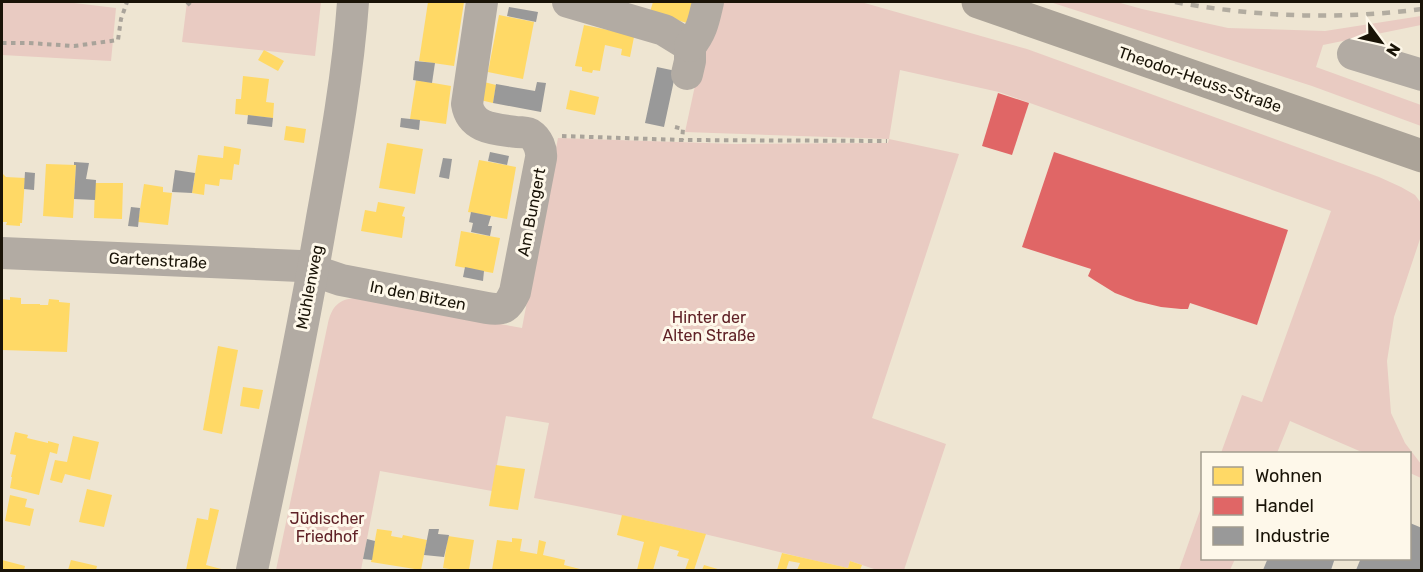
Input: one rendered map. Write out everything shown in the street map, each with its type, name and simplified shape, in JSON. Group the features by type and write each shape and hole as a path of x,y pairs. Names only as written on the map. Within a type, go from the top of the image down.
{"main road":[{"name":"Theodor-Heuss-Straße","path":"978,2 1422,156"}],"street":[{"name":"Mühlenweg","path":"252,570 313,270 335,147 353,2"},
{"name":"Am Bungert","path":"482,2 467,104 469,112 477,122 488,128 530,134 542,151 515,292"},
{"path":"568,2 664,30 688,60 703,23 708,2"},
{"path":"1353,54 1422,75"},
{"name":"Gartenstraße","path":"2,253 300,266 313,270"},
{"name":"In den Bitzen","path":"313,270 341,280 496,309 502,309 510,302 515,292"}],"path":[{"path":"2,43 74,46 118,40 121,19 127,2"},
{"path":"188,2 192,7"},
{"path":"675,127 683,129 682,140"},
{"path":"539,145 559,136 682,140 887,141"}],"green space":[{"path":"2,2 66,2 116,8 111,61 2,55"},
{"path":"187,2 321,2 315,56 182,42"},
{"path":"713,2 861,2 1027,49 1401,187 1415,195 1421,203 1421,236 1394,317 1387,361 1391,413 1405,443 1421,464 1421,478 1411,473 1411,452 1362,452 1290,421 1277,452 1221,452 1242,395 1262,402 1331,211 999,92 900,70 889,139 685,132"},
{"path":"1050,2 1117,2 1228,28 1325,31 1421,16 1421,25 1323,45 1316,67 1421,105 1421,126 1312,86"},
{"name":"Hinter der Alten Straße","path":"558,138 735,144 888,143 889,139 959,154 872,418 946,444 904,570 877,570 850,561 848,568 659,523 534,498 549,423 506,416 492,491 380,471 361,570 276,570 328,323 334,308 340,302 356,298 522,328"},
{"path":"1201,508 1201,560 1235,560 1230,570 1179,570"}],"building: Wohnen":[{"path":"428,2 464,2 454,66 419,61"},
{"path":"653,2 694,2 687,23 650,12"},
{"path":"499,15 534,22 523,79 488,72"},
{"path":"584,25 613,31 635,32 630,57 621,55 622,49 605,45 600,71 593,70 592,73 582,71 582,67 575,66"},
{"path":"264,50 284,61 278,71 258,60"},
{"path":"243,76 269,79 266,102 274,103 273,118 235,114 236,99 241,99"},
{"path":"416,80 451,86 446,124 410,119"},
{"path":"484,82 496,85 493,103 480,100"},
{"path":"570,90 599,97 595,115 566,109"},
{"path":"286,126 306,129 304,143 284,140"},
{"path":"387,143 423,149 415,194 379,188"},
{"path":"224,146 241,149 239,165 234,164 232,180 220,179 219,186 205,184 204,195 192,193 198,155 223,158"},
{"path":"479,160 516,167 507,219 468,212"},
{"path":"46,164 76,165 73,218 43,216"},
{"path":"2,173 6,177 25,178 20,226 6,225 7,222 2,222"},
{"path":"95,183 123,183 122,219 94,218"},
{"path":"144,184 163,187 163,192 172,193 168,225 138,222"},
{"path":"378,202 405,207 402,216 405,217 402,238 361,231 365,210 376,212"},
{"path":"461,231 500,238 493,273 455,266"},
{"path":"10,297 21,298 21,304 48,305 49,299 70,303 67,352 2,350 2,299 10,300"},
{"path":"218,346 238,350 222,434 203,430"},
{"path":"243,387 263,390 259,409 240,406"},
{"path":"15,432 28,435 27,438 59,444 57,454 50,452 39,495 10,488 16,455 10,454"},
{"path":"73,436 99,442 90,480 65,474 62,483 50,480 55,460 67,462"},
{"path":"496,465 525,469 518,510 489,506"},
{"path":"87,489 112,495 104,527 79,522"},
{"path":"10,495 27,499 25,507 34,509 30,526 5,521"},
{"path":"210,508 219,510 206,565 225,570 186,570 197,518 208,520"},
{"path":"622,515 706,534 694,570 685,570 689,559 677,556 679,551 660,546 653,570 637,570 644,542 617,535"},
{"path":"377,529 392,531 391,536 402,538 403,535 427,540 421,570 371,562"},
{"path":"448,536 474,540 469,570 443,568"},
{"path":"512,538 522,539 520,551 537,554 539,540 546,542 543,555 565,560 564,565 584,570 492,570 497,540 512,542"},
{"path":"782,553 848,568 850,561 862,565 860,570 797,570 800,563 789,561 786,570 777,570"},
{"path":"2,560 25,566 24,570 2,570"},
{"path":"71,560 97,566 96,570 68,570"},
{"path":"704,565 721,570 702,570"}],"building: Handel":[{"path":"998,93 1029,103 1012,155 982,146"},
{"path":"1054,152 1288,230 1257,325 1190,303 1188,309 1181,309 1136,301 1115,293 1088,276 1091,269 1022,247"}],"building: Industrie":[{"path":"509,7 538,12 536,22 507,16"},
{"path":"415,61 435,63 432,83 413,80"},
{"path":"657,67 676,71 664,127 645,123"},
{"path":"537,82 546,83 541,112 493,103 496,84 535,91"},
{"path":"248,115 273,118 272,127 247,124"},
{"path":"401,118 420,120 419,130 400,127"},
{"path":"490,152 509,156 507,165 488,161"},
{"path":"443,158 452,159 449,179 439,177"},
{"path":"74,162 89,163 86,179 96,180 95,200 74,199 76,165"},
{"path":"175,170 195,173 192,193 172,192"},
{"path":"25,172 35,173 34,190 24,189"},
{"path":"131,207 140,208 138,227 128,226"},
{"path":"471,212 491,216 488,226 492,226 490,236 471,232 473,223 469,222"},
{"path":"465,267 484,271 483,281 463,277"},
{"path":"1411,523 1422,528 1422,570 1356,570 1360,560 1411,560"},
{"path":"429,529 439,529 438,534 449,535 444,557 424,555"},
{"path":"367,539 375,541 372,560 363,559"},
{"path":"1267,560 1334,560 1331,570 1263,570"}],"railway":[{"path":"1175,2 1267,14 1329,16 1422,9"}],"park label":[{"name":"Jüdischer Friedhof","path":"327,527"}]}
